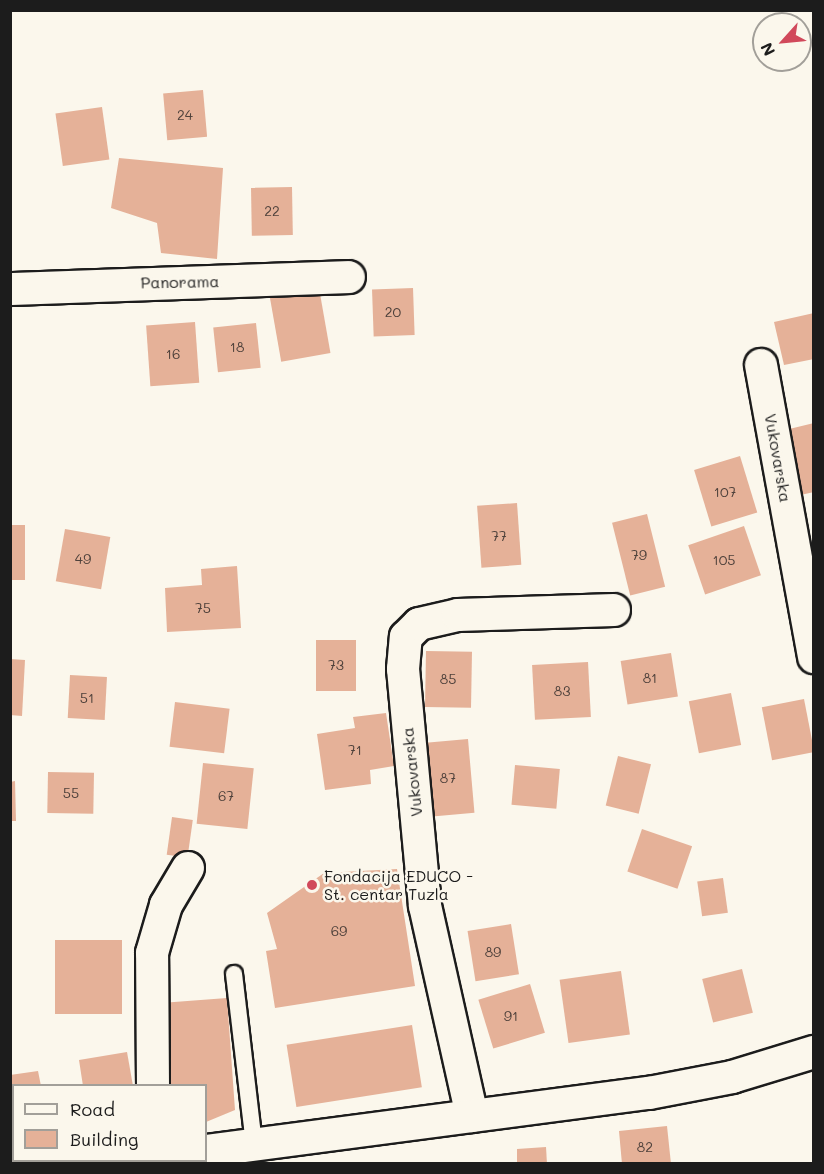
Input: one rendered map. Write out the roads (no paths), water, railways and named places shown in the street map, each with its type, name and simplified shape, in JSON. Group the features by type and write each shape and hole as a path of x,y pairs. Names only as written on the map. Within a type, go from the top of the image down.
{"street":[{"name":"Panorama","path":"10,290 349,278"},
{"name":"Vukovarska","path":"761,365 813,657"},
{"name":"Vukovarska","path":"472,1116 425,906 405,692 406,638 419,624 458,615 614,610"},
{"path":"153,1084 152,953 166,904 188,868"},
{"path":"207,1151 701,1083 813,1052"},
{"path":"10,1164 66,1162"}],"lane":[{"path":"234,974 254,1144"}],"place":[{"name":"Fondacija EDUCO - St. centar Tuzla","path":"312,885"}]}
